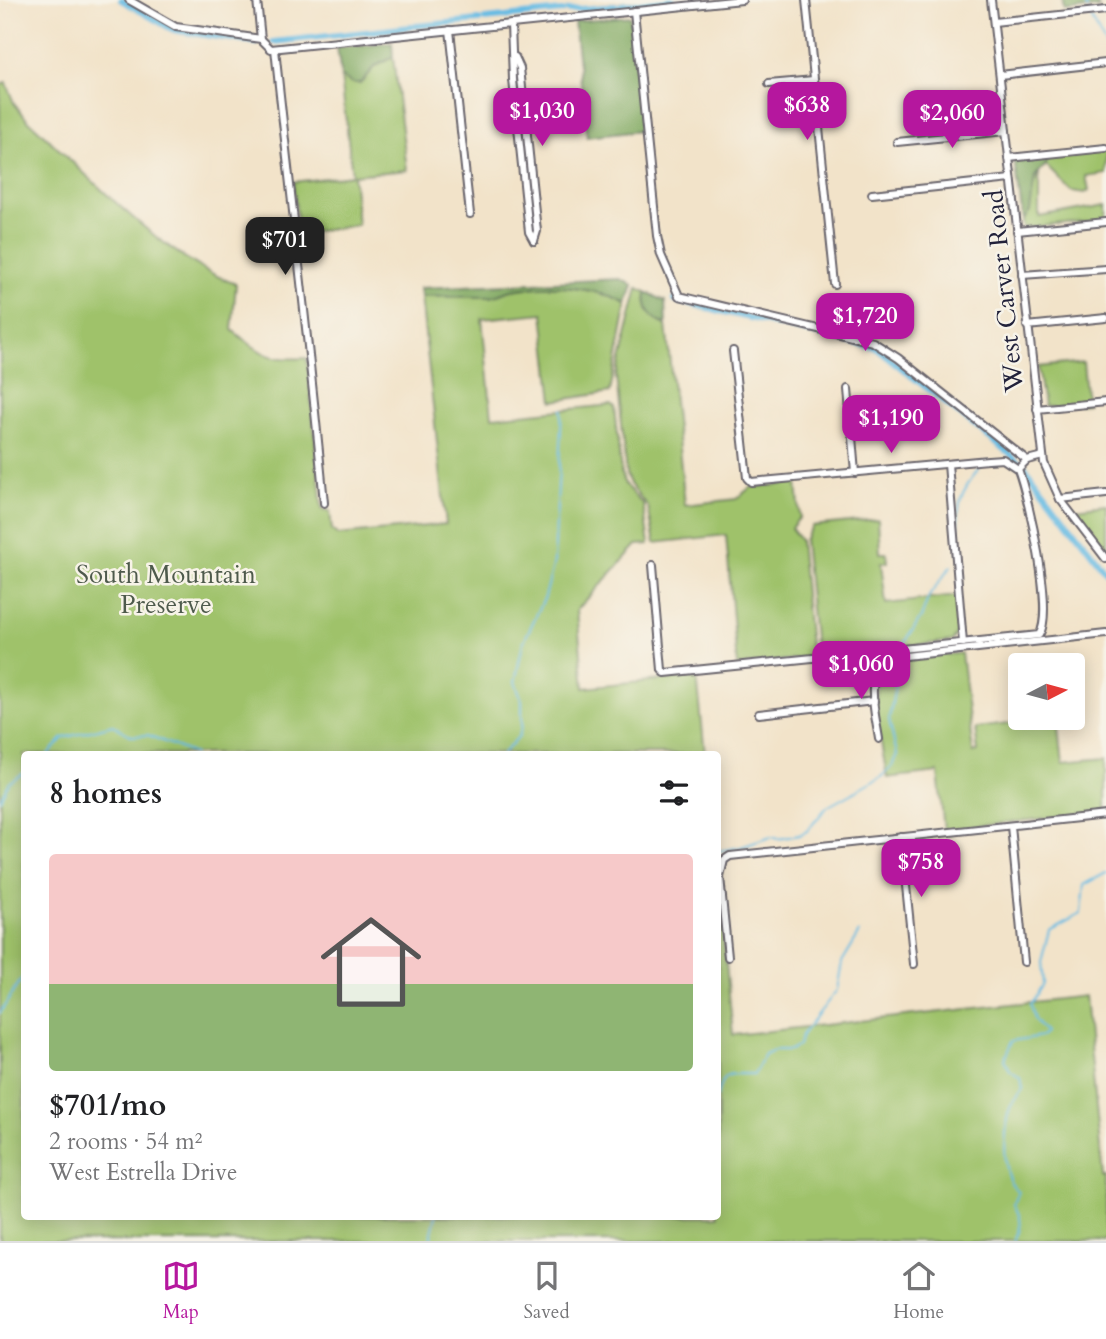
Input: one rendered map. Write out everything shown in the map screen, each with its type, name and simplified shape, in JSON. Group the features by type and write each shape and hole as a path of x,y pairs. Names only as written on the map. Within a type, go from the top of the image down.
{"street":[{"path":"129,0 176,27 263,43 275,49 742,0"},
{"path":"257,0 263,43"},
{"path":"806,0 835,284"},
{"name":"West Carver Road","path":"991,0 1043,456 1049,479 1060,499 1106,559"},
{"path":"994,22 1106,10"},
{"path":"634,11 657,236 661,255 679,296 873,341 1027,460"},
{"path":"511,24 513,80 529,232 534,241 537,231 520,68 514,56"},
{"path":"450,30 470,214"},
{"path":"275,49 300,289 310,346 324,503"},
{"path":"1000,75 1106,63"},
{"path":"769,84 814,79"},
{"path":"897,142 1006,131"},
{"path":"1009,158 1106,148"},
{"path":"872,194 1011,180"},
{"path":"1017,231 1106,222"},
{"path":"1022,275 1106,269"},
{"path":"1027,326 1106,318"},
{"path":"653,565 662,670 665,673 1031,637 1039,635 1044,625 1032,513 1019,467 1003,459 751,482 747,478 733,351"},
{"path":"848,388 855,473"},
{"path":"1037,410 1106,402"},
{"path":"1019,467 1027,460 1043,456"},
{"path":"948,464 963,643"},
{"path":"1060,499 1106,494"},
{"path":"878,739 873,676 877,666 887,658 1106,634"},
{"path":"759,714 874,701"},
{"path":"721,873 724,860 730,856 1106,815"},
{"path":"1011,825 1024,962"},
{"path":"901,837 914,964"},
{"path":"721,887 728,957"}],"green space":[{"path":"1062,0 1094,0 1099,8 1064,12"},
{"path":"630,16 640,131 587,137 574,21"},
{"path":"392,43 393,57 375,66 360,83 352,83 341,76 337,48"},
{"path":"393,57 407,170 353,175 358,225 299,234 293,182 352,175 341,76 352,83 360,83 375,66"},
{"name":"South Mountain Preserve","path":"6,83 14,103 28,120 153,235 208,272 236,284 232,330 251,345 274,357 307,358 322,509 330,511 332,530 338,535 446,524 421,297 489,297 512,290 556,287 600,293 627,304 610,392 553,401 543,313 482,319 492,417 611,405 614,408 621,472 625,485 643,504 649,544 637,545 577,610 584,688 697,676 705,751 21,751 21,1220 721,1220 721,913 733,1035 1085,996 1103,1177 1106,1177 1106,1241 0,1241 0,85"},
{"path":"1106,150 1106,173 1086,176 1089,190 1085,193 1071,191 1046,166 1047,156"},
{"path":"1047,156 1046,166 1035,177 1030,211 1023,220 1015,160"},
{"path":"1039,175 1039,217 1106,205 1106,220 1024,228 1023,220 1033,185"},
{"path":"620,279 633,285 627,304 600,293 571,288 526,288 486,297 421,297 420,288"},
{"path":"638,288 646,292 649,313 666,325 685,505 736,499 751,487 797,483 800,517 791,528 800,540 811,657 737,666 726,535 655,543 648,507 630,484 626,474 616,376"},
{"path":"646,292 665,301 666,325 649,313"},
{"path":"1083,362 1087,403 1044,406 1038,367"},
{"path":"1106,504 1106,548 1075,508"},
{"path":"878,519 880,553 886,553 887,562 881,563 886,604 956,596 960,630 952,641 816,657 804,540 812,526"},
{"path":"961,653 973,753 978,752 975,728 1008,724 1008,730 1059,730 1063,762 1106,758 1106,811 944,830 938,772 887,778 876,689 880,671 889,661"}],"waterway":[{"path":"121,0 173,30 256,43"},
{"path":"636,4 672,0"},
{"path":"1084,0 1087,9"},
{"path":"621,5 631,4"},
{"path":"568,10 615,6"},
{"path":"485,19 562,11"},
{"path":"1089,14 1106,47"},
{"path":"416,26 479,20"},
{"path":"274,42 411,27"},
{"path":"674,300 876,348 1026,467 1106,572"},
{"path":"506,751 519,736 522,726 522,701 515,682 523,643 545,597 554,562 562,409"},
{"path":"958,553 961,499 980,468"},
{"path":"903,646 922,615 929,596 951,566"},
{"path":"721,850 771,837 778,839 799,835 807,831 827,807 881,777 892,766 897,754 889,720 901,651"},
{"path":"51,751 63,738 113,725 132,736 148,735 187,751"},
{"path":"0,799 9,782 21,775"},
{"path":"1015,1241 1020,1218 1014,1204 1019,1191 1008,1176 1004,1139 1010,1108 1022,1089 1020,1078 1010,1071 1005,1059 1013,1041 1041,1036 1045,1032 1034,1019 1030,1004 1043,984 1041,962 1049,930 1081,913 1084,885 1106,873"},
{"path":"721,1086 729,1075 754,1074 765,1054 774,1050 791,1050 799,1045 802,1035 837,990 842,962 860,932"},
{"path":"0,1013 21,980"},
{"path":"430,1241 435,1220"}]}
